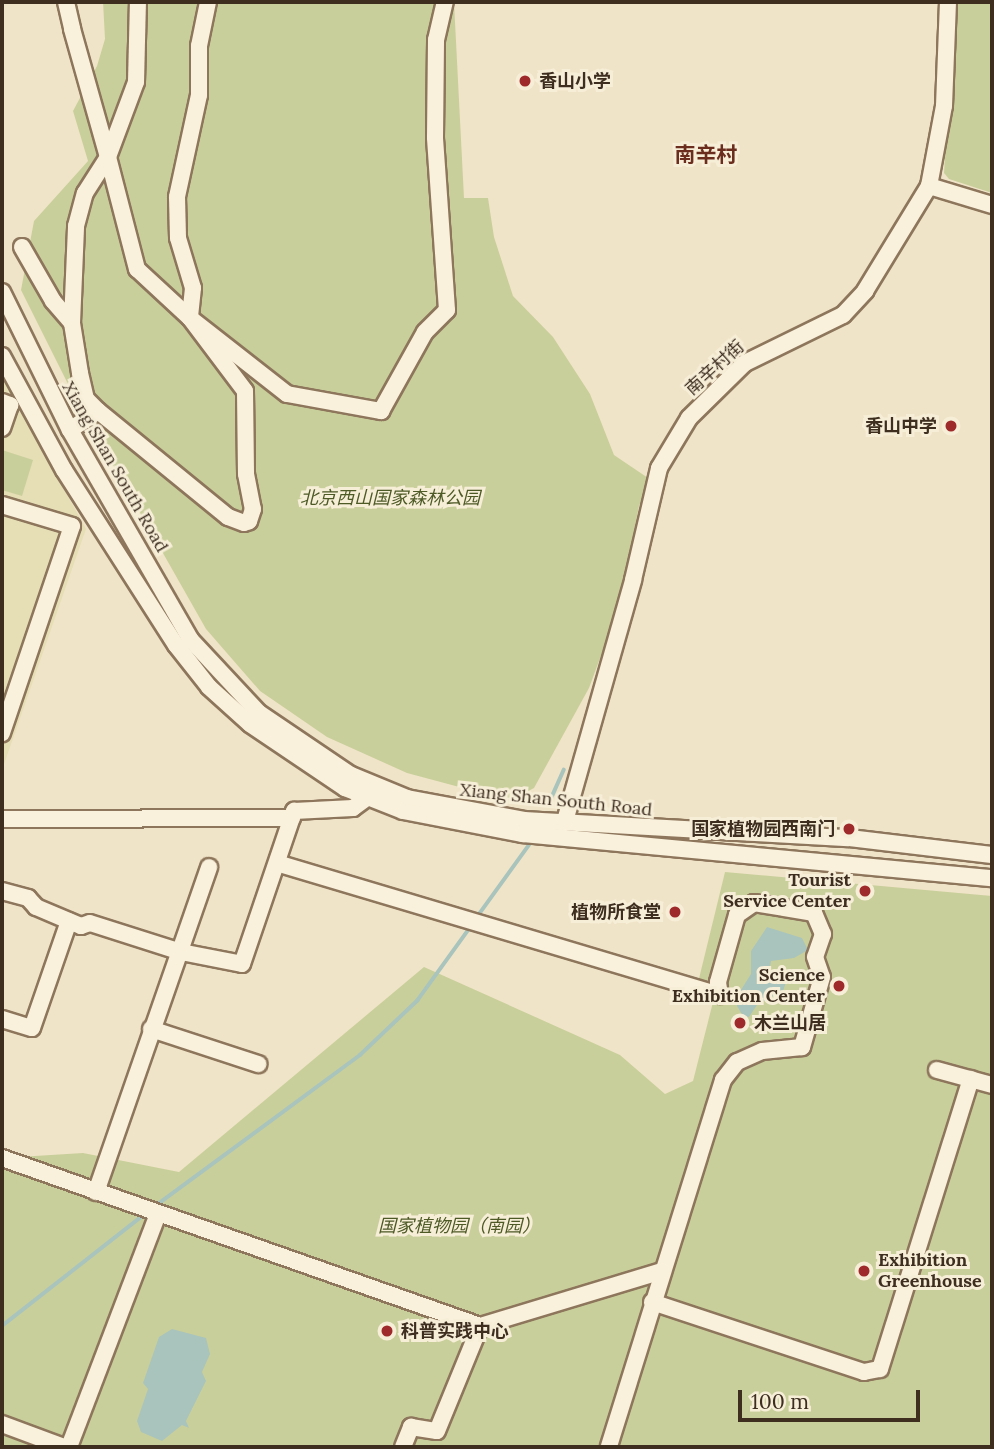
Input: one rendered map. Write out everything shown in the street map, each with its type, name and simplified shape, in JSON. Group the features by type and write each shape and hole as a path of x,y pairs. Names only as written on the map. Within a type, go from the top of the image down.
{"street":[{"path":"66,2 137,269 190,318 287,394 381,411 425,332 447,310 435,136 436,40 445,2"},
{"path":"138,2 139,68 108,157 93,176 80,208 72,323 86,399 237,522 250,521 253,509 246,474 245,391 190,318 193,288 178,239 177,197 198,94 199,46 208,2"},
{"name":"南辛村街","path":"565,821 634,580 649,500 671,443 710,394 745,363 768,348 817,330 855,305 929,186 944,106 948,2"},
{"path":"929,186 992,205"},
{"path":"22,247 53,302 72,323"},
{"name":"Xiang Shan South Road","path":"2,292 70,430 190,639 259,713 351,775 407,798 462,811 599,827 849,838 992,855"},
{"name":"Xiang Shan South Road","path":"2,356 72,482 176,645 209,687 296,759 368,797 459,825 523,834 992,878"},
{"path":"2,402 10,405 2,428"},
{"path":"70,430 98,411"},
{"path":"2,505 72,526 8,694 2,733"},
{"path":"2,891 28,898 36,907 69,920 181,952 242,964 280,864 294,811 353,808 368,797"},
{"path":"2,819 292,818"},
{"path":"280,864 720,995 718,982 737,915 754,903 814,913 823,934 814,957 822,976 802,1047 762,1051 737,1062 715,1097 609,1447"},
{"path":"96,1192 209,867"},
{"path":"2,1019 32,1028 69,920"},
{"path":"151,1029 258,1064"},
{"path":"937,1070 992,1085"},
{"path":"652,1302 864,1372 880,1369 971,1079"},
{"path":"2,1158 480,1326 662,1271"},
{"path":"2,1424 66,1447 158,1214"},
{"path":"403,1447 411,1427 437,1431 480,1326"}],"shaded area":[{"path":"2,377 86,529 2,770"}],"green space":[{"name":"北京西山国家森林公园","path":"103,2 454,2 464,198 488,198 494,237 513,296 553,337 590,394 614,455 651,480 639,506 619,607 589,688 534,788 519,796 504,799 407,773 327,737 260,691 206,629 75,398 21,290 34,221 88,161 73,111 97,66 105,39"},
{"path":"955,2 992,2 992,193 949,179 944,173"},
{"path":"2,450 33,460 22,496 2,490"},
{"name":"国家植物园（南园）","path":"725,872 992,896 992,1447 2,1447 2,1158 83,1153 179,1172 424,967 620,1055 665,1094 693,1081 713,1002 695,995"}],"water":[{"path":"767,927 802,938 808,950 794,958 771,961 769,972 786,982 783,991 757,1005 749,1017 743,1016 737,1006 739,993 751,974 751,951"},
{"path":"172,1329 206,1338 210,1354 202,1372 206,1381 186,1421 189,1428 182,1425 162,1441 141,1432 137,1421 148,1389 143,1383 159,1337"}],"waterway":[{"path":"549,803 564,770"},
{"path":"477,917 529,845"},
{"path":"154,1207 360,1055 417,1001 471,926"},
{"path":"2,1326 145,1214"}],"place":[{"name":"香山小学","path":"525,81"},
{"name":"香山中学","path":"951,426"},
{"name":"国家植物园西南门","path":"849,829"},
{"name":"Tourist Service Center","path":"865,891"},
{"name":"植物所食堂","path":"675,912"},
{"name":"Science Exhibition Center","path":"839,986"},
{"name":"木兰山居","path":"740,1023"},
{"name":"Exhibition Greenhouse","path":"864,1271"},
{"name":"科普实践中心","path":"387,1331"}],"district":[{"name":"南辛村","path":"706,155"}]}
